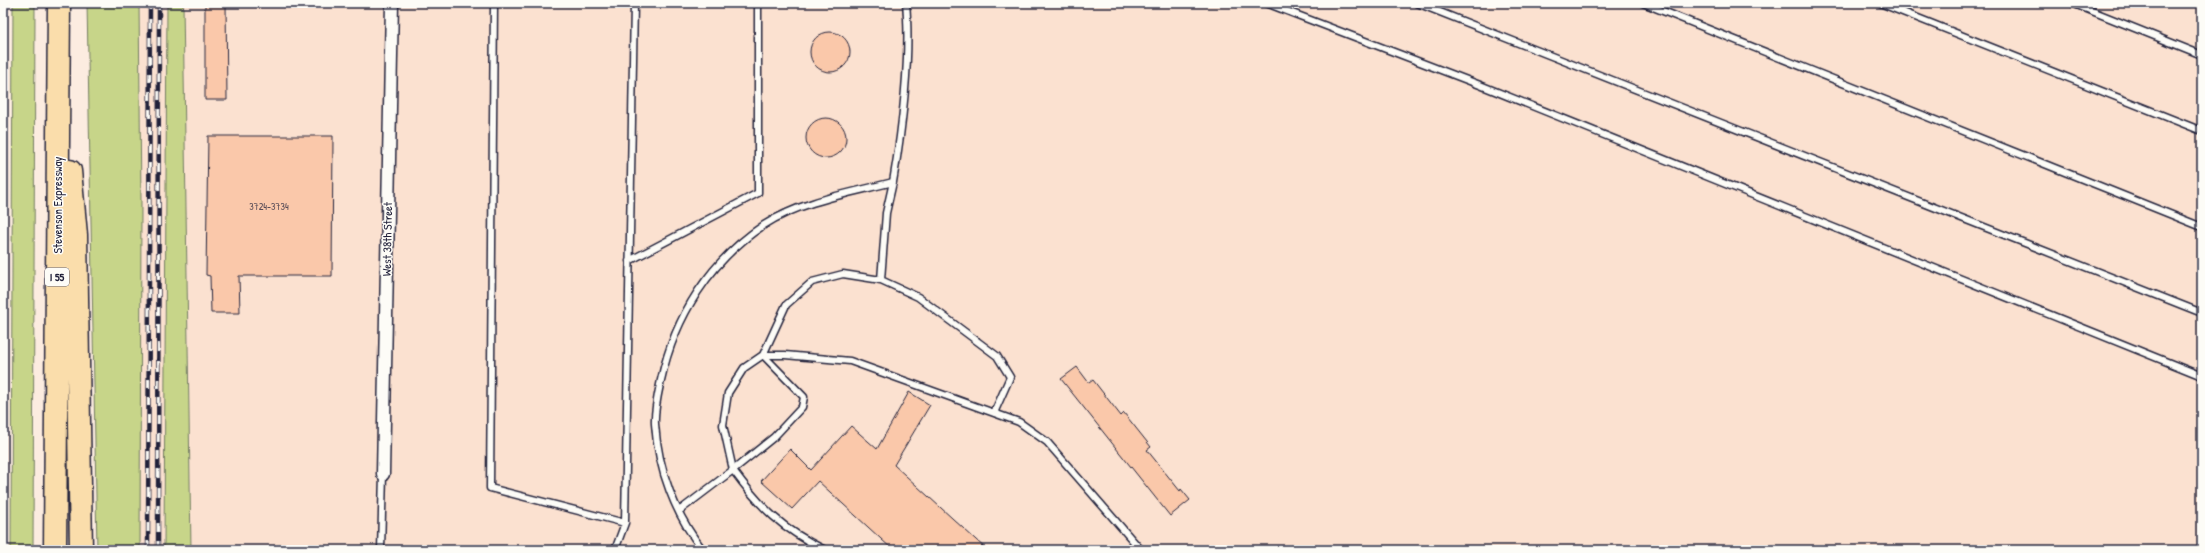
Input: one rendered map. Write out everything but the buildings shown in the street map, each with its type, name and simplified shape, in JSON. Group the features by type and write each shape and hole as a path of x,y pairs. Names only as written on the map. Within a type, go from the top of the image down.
{"highway":[{"name":"Stevenson Expressway","path":"55,550 58,3"},
{"path":"58,26 76,235 81,550"}],"street":[{"name":"West 38th Street","path":"383,474 392,3"}],"lane":[{"path":"494,3 490,488 625,523"},
{"path":"615,550 625,523 628,261 634,3"},
{"path":"628,261 758,192 758,3"},
{"path":"881,280 886,213 893,182 904,89 908,25 906,3"},
{"path":"1266,3 1487,88 2202,376"},
{"path":"1417,3 2202,312"},
{"path":"1643,3 2202,227"},
{"path":"1880,3 2202,132"},
{"path":"2072,3 2202,55"},
{"path":"703,550 693,537 679,511 666,481 658,449 655,423 657,396 673,339 686,311 701,285 718,264 740,242 766,225 795,210 893,182"},
{"path":"825,550 785,526 762,508 733,470 724,425 728,392 744,368 763,355 786,305 812,282 843,274 881,280 918,297 997,356 1010,377 994,413"},
{"path":"679,511 774,437 802,407 804,397 763,355"},
{"path":"763,355 785,355 850,361 1019,422 1047,442 1141,550"},
{"path":"381,550 383,474"}],"shaded area":[{"path":"139,3 167,3 164,550 140,550 141,202"},
{"path":"183,3 2202,3 2202,550 191,550"}],"green space":[{"path":"13,3 35,3 33,550 11,550"},
{"path":"87,3 139,3 141,202 140,550 97,550"},
{"path":"167,3 183,3 191,550 164,550"}],"railway":[{"path":"148,550 150,3"},
{"path":"158,550 159,3"}]}
